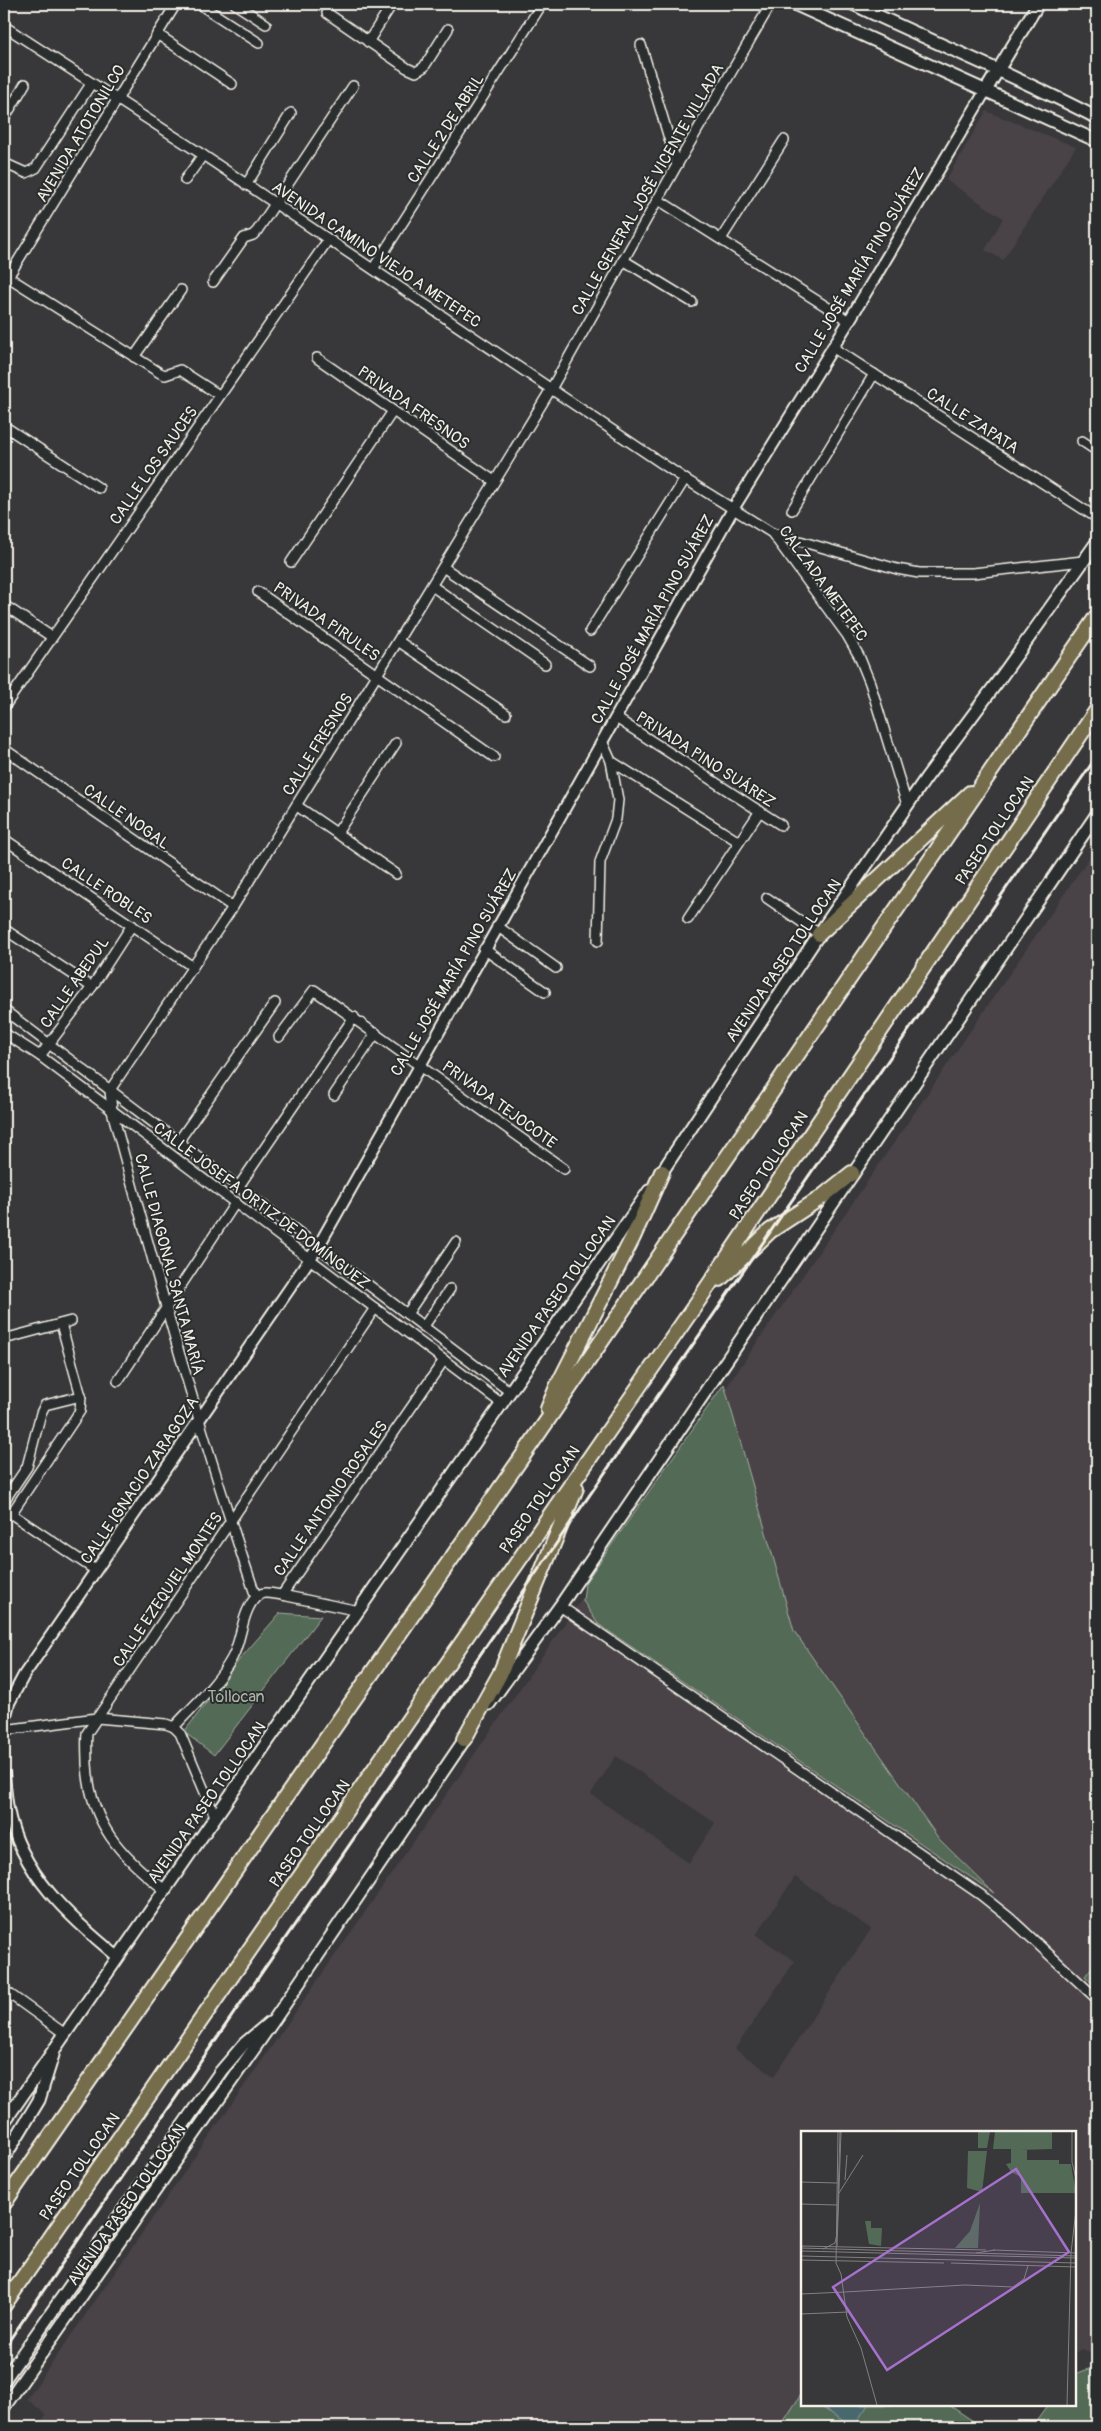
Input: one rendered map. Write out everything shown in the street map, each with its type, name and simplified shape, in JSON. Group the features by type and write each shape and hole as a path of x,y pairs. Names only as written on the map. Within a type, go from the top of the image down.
{"highway":[{"path":"4,2203 540,1431 1097,616"},
{"name":"PASEO TOLLOCAN","path":"4,2305 694,1307 1097,710"},
{"path":"819,934 987,777"},
{"path":"540,1431 557,1387 633,1237 662,1172"},
{"path":"694,1307 744,1254 770,1231 822,1197 852,1173"},
{"path":"464,1740 500,1674 588,1460"}],"main road":[{"path":"794,4 1097,141"},
{"path":"853,4 905,29 997,68 1097,118"},
{"name":"CALLE JOSÉ MARÍA PINO SUÁREZ","path":"986,90 997,68 1038,4"},
{"name":"AVENIDA PASEO TOLLOCAN","path":"4,2122 662,1172 819,934 1097,542"},
{"name":"AVENIDA PASEO TOLLOCAN","path":"1083,561 1097,551"},
{"name":"AVENIDA PASEO TOLLOCAN","path":"4,2407 274,2020 464,1740 560,1606 1097,814"},
{"name":"AVENIDA PASEO TOLLOCAN","path":"4,2380 221,2071 255,2033 274,2020"},
{"name":"AVENIDA PASEO TOLLOCAN","path":"4,2158 39,2100 55,2048"}],"street":[{"name":"AVENIDA ATOTONILCO","path":"6,276 176,4"},
{"path":"199,4 258,43"},
{"path":"235,4 266,24"},
{"path":"368,42 392,4"},
{"name":"CALLE 2 DE ABRIL","path":"372,269 542,4"},
{"name":"CALLE GENERAL JOSÉ VICENTE VILLADA","path":"550,389 657,199 771,4"},
{"path":"327,13 368,42 416,72 424,67 448,29"},
{"name":"AVENIDA CAMINO VIEJO A METEPEC","path":"4,26 203,155 550,389 733,509"},
{"path":"157,34 232,84"},
{"path":"641,45 677,165"},
{"path":"4,119 25,84"},
{"path":"4,163 26,173 36,168 91,84"},
{"path":"213,282 242,240 255,234 353,86"},
{"name":"CALLE JOSÉ MARÍA PINO SUÁREZ","path":"309,1259 318,1247 419,1064 733,509 849,321 986,90"},
{"path":"246,185 291,113"},
{"path":"721,240 784,140"},
{"path":"185,180 203,155"},
{"path":"657,199 849,321"},
{"name":"CALLE LOS SAUCES","path":"4,707 328,240"},
{"path":"624,260 692,302"},
{"path":"6,276 165,375 180,370 219,395"},
{"path":"134,357 181,290"},
{"name":"CALLE ZAPATA","path":"832,347 1097,518"},
{"name":"PRIVADA FRESNOS","path":"317,358 494,481"},
{"path":"792,510 874,374"},
{"name":"CALLE FRESNOS","path":"110,1090 233,907 297,806 550,389"},
{"path":"291,562 393,411"},
{"path":"4,426 98,488"},
{"path":"1082,441 1097,450"},
{"path":"590,631 685,479"},
{"name":"CALZADA METEPEC","path":"733,509 772,532 847,635 859,656 870,683 908,806"},
{"path":"772,532 897,569 919,573 973,573 1083,561"},
{"path":"443,567 590,666"},
{"path":"432,586 545,664"},
{"name":"PRIVADA PIRULES","path":"258,592 494,757"},
{"path":"4,605 52,637"},
{"path":"398,641 506,714"},
{"name":"PRIVADA PINO SUÁREZ","path":"616,718 781,825"},
{"path":"598,941 600,862 616,819 618,800 611,761 602,741"},
{"path":"336,833 396,743"},
{"name":"CALLE NOGAL","path":"4,750 233,907"},
{"path":"611,761 739,842"},
{"path":"297,806 396,874"},
{"path":"688,919 760,811"},
{"name":"CALLE ROBLES","path":"4,839 193,967"},
{"path":"767,898 819,934"},
{"name":"CALLE ABEDUL","path":"40,1056 92,987 132,925"},
{"path":"497,926 556,968"},
{"path":"4,930 92,987"},
{"path":"484,949 545,992"},
{"name":"PRIVADA TEJOCOTE","path":"280,1037 314,990 564,1169"},
{"path":"178,1142 275,1003"},
{"name":"CALLE JOSEFA ORTIZ DE DOMÍNGUEZ","path":"4,1010 510,1391"},
{"path":"238,1186 354,1017"},
{"name":"CALLE JOSEFA ORTIZ DE DOMÍNGUEZ","path":"4,1033 40,1056 501,1403"},
{"path":"334,1095 376,1033"},
{"path":"110,1090 112,1111"},
{"name":"CALLE DIAGONAL SANTA MARÍA","path":"112,1111 165,1311 230,1523 256,1597"},
{"path":"118,1381 236,1202"},
{"path":"407,1314 456,1242"},
{"name":"CALLE IGNACIO ZARAGOZA","path":"4,1723 15,1689 309,1259"},
{"path":"424,1326 450,1289"},
{"name":"CALLE EZEQUIEL MONTES","path":"165,1890 140,1871 121,1852 99,1819 92,1801 88,1782 86,1741 89,1730 375,1308"},
{"path":"4,1339 71,1322"},
{"path":"61,1324 80,1396 81,1408 78,1417 35,1480 7,1512 95,1570"},
{"name":"CALLE ANTONIO ROSALES","path":"256,1597 266,1593 282,1595 444,1360"},
{"path":"4,1502 23,1473 31,1456 40,1413 45,1405 80,1396"},
{"path":"23,1473 35,1480"},
{"path":"282,1595 359,1611"},
{"path":"174,1727 207,1690 231,1659 246,1616 256,1597"},
{"path":"560,1606 981,1895 1011,1919 1097,1999"},
{"path":"4,1730 97,1718 166,1724 174,1727 180,1733 215,1816"},
{"path":"4,1774 8,1810 18,1840 31,1866 60,1907 79,1926 118,1957"},
{"path":"4,1990 65,2034"}],"shaded area":[{"path":"986,111 1076,147 1003,260 985,250 1003,218 946,180"},
{"path":"1097,846 1097,2354 1081,2349 1076,2352 1076,2131 801,2131 801,2405 787,2427 38,2427 46,2415 27,2399 519,1690","holes":["616,1756 715,1823 689,1863 591,1794","795,1877 871,1929 774,2076 735,2049 795,1961 756,1935"]}],"green space":[{"path":"724,1384 794,1631 939,1839 994,1893 598,1624 583,1601 585,1583"},
{"name":"Tollocan","path":"280,1613 321,1616 214,1755 184,1732 239,1660"},
{"path":"1097,1961 1097,1988 1085,1976"},
{"path":"1097,2366 1097,2427 1032,2427 1047,2406 1076,2406 1076,2374"},
{"path":"801,2395 801,2406 950,2406 982,2427 780,2427"}],"water":[{"path":"820,2406 867,2406 853,2427"}],"railway":[{"path":"4,2348 1097,756"}]}
